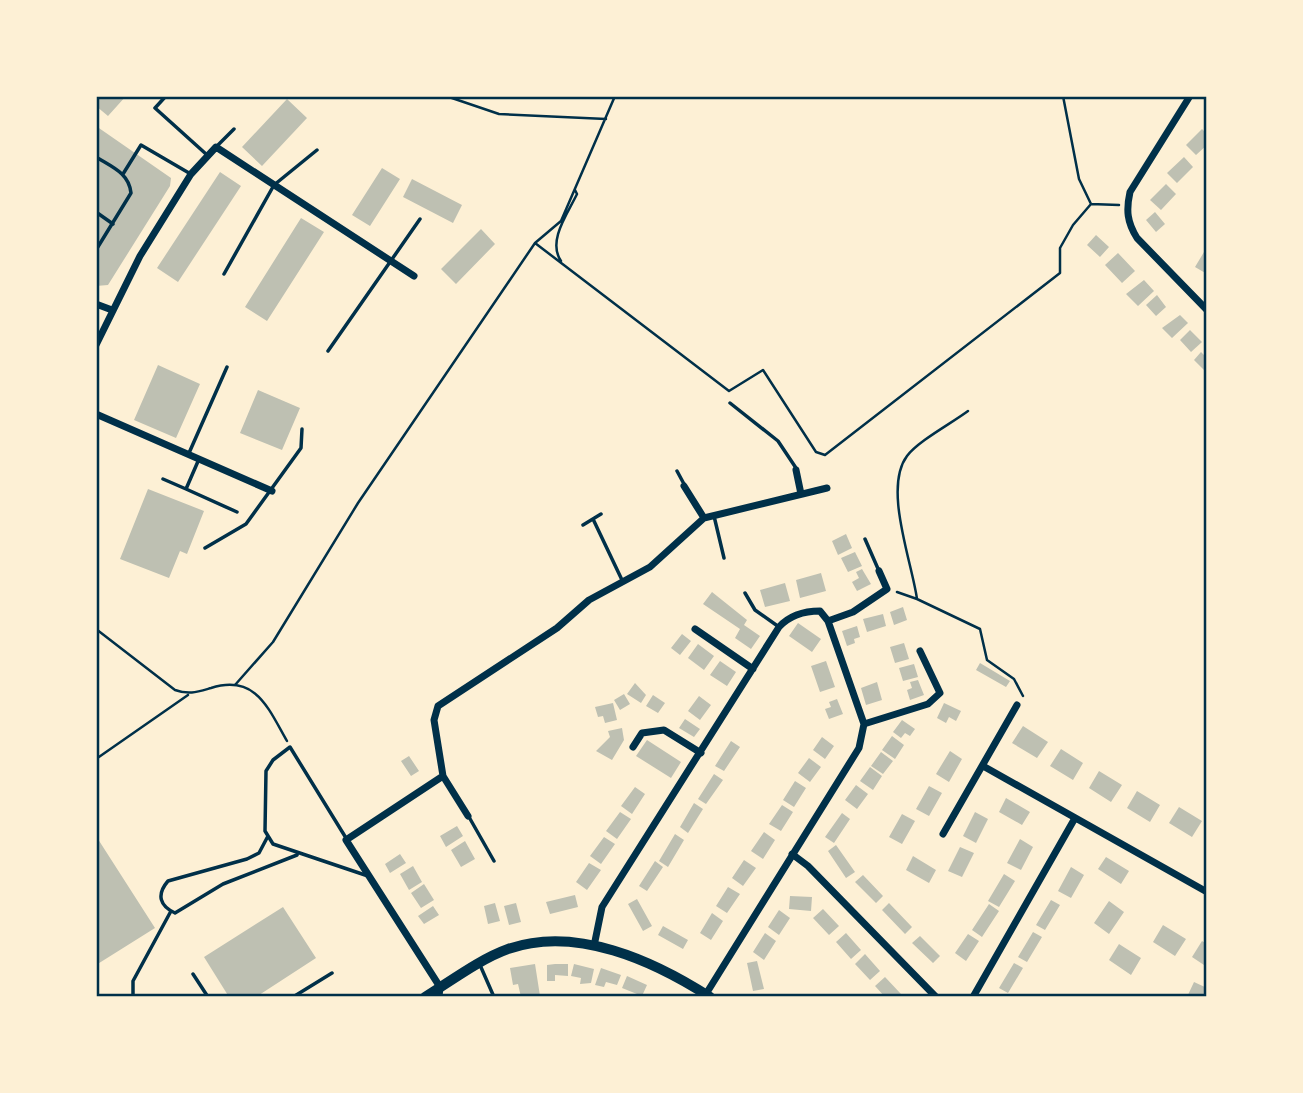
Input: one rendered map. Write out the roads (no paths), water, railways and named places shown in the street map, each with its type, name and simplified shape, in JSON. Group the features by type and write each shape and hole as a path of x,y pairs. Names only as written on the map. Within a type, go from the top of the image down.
{"main road":[{"path":"425,997 440,992 508,949 553,942 594,946 653,964 708,995"}],"street":[{"path":"1190,96 1130,192 1126,206 1129,224 1137,238 1207,310"},
{"path":"96,345 112,310 191,174 206,154 216,147 414,276"},
{"path":"96,304 112,310"},
{"path":"96,414 272,491"},
{"path":"796,470 801,494"},
{"path":"684,485 704,518"},
{"path":"468,816 443,776 434,720 438,706 557,628 589,600 650,567 704,518 827,488"},
{"path":"828,621 853,612 887,589 879,571"},
{"path":"594,946 602,907 779,627 787,618 809,611 820,611 828,621 864,724 859,748 708,995"},
{"path":"695,629 753,669"},
{"path":"864,724 929,704 940,692 920,651"},
{"path":"943,834 1017,705"},
{"path":"632,747 642,733 664,730 701,753"},
{"path":"983,765 1207,892"},
{"path":"440,992 346,840 443,776"},
{"path":"973,997 1075,818"},
{"path":"792,855 808,866 936,997"}],"lane":[{"path":"166,96 155,108 206,154"},
{"path":"216,147 234,129"},
{"path":"123,174 141,145 191,174"},
{"path":"224,274 274,185 317,150"},
{"path":"96,157 123,174 130,183 131,193 96,250"},
{"path":"96,212 113,223"},
{"path":"328,351 420,219"},
{"path":"188,454 227,367"},
{"path":"730,402 778,441 796,470"},
{"path":"205,548 246,524 301,447 302,429"},
{"path":"186,489 199,459"},
{"path":"677,471 684,485"},
{"path":"163,479 237,512"},
{"path":"583,525 601,514"},
{"path":"713,515 724,558"},
{"path":"593,519 623,582"},
{"path":"865,539 879,571"},
{"path":"745,593 755,610 779,627"},
{"path":"346,840 290,747 273,760 266,771 265,831 268,836 274,844 370,877"},
{"path":"468,816 494,861"},
{"path":"268,836 259,853 247,859 168,881 160,893 161,902 171,911 185,910 223,884 299,854"},
{"path":"133,997 133,981 171,911"},
{"path":"480,965 494,997"},
{"path":"293,997 332,972"},
{"path":"193,974 208,997"}]}
